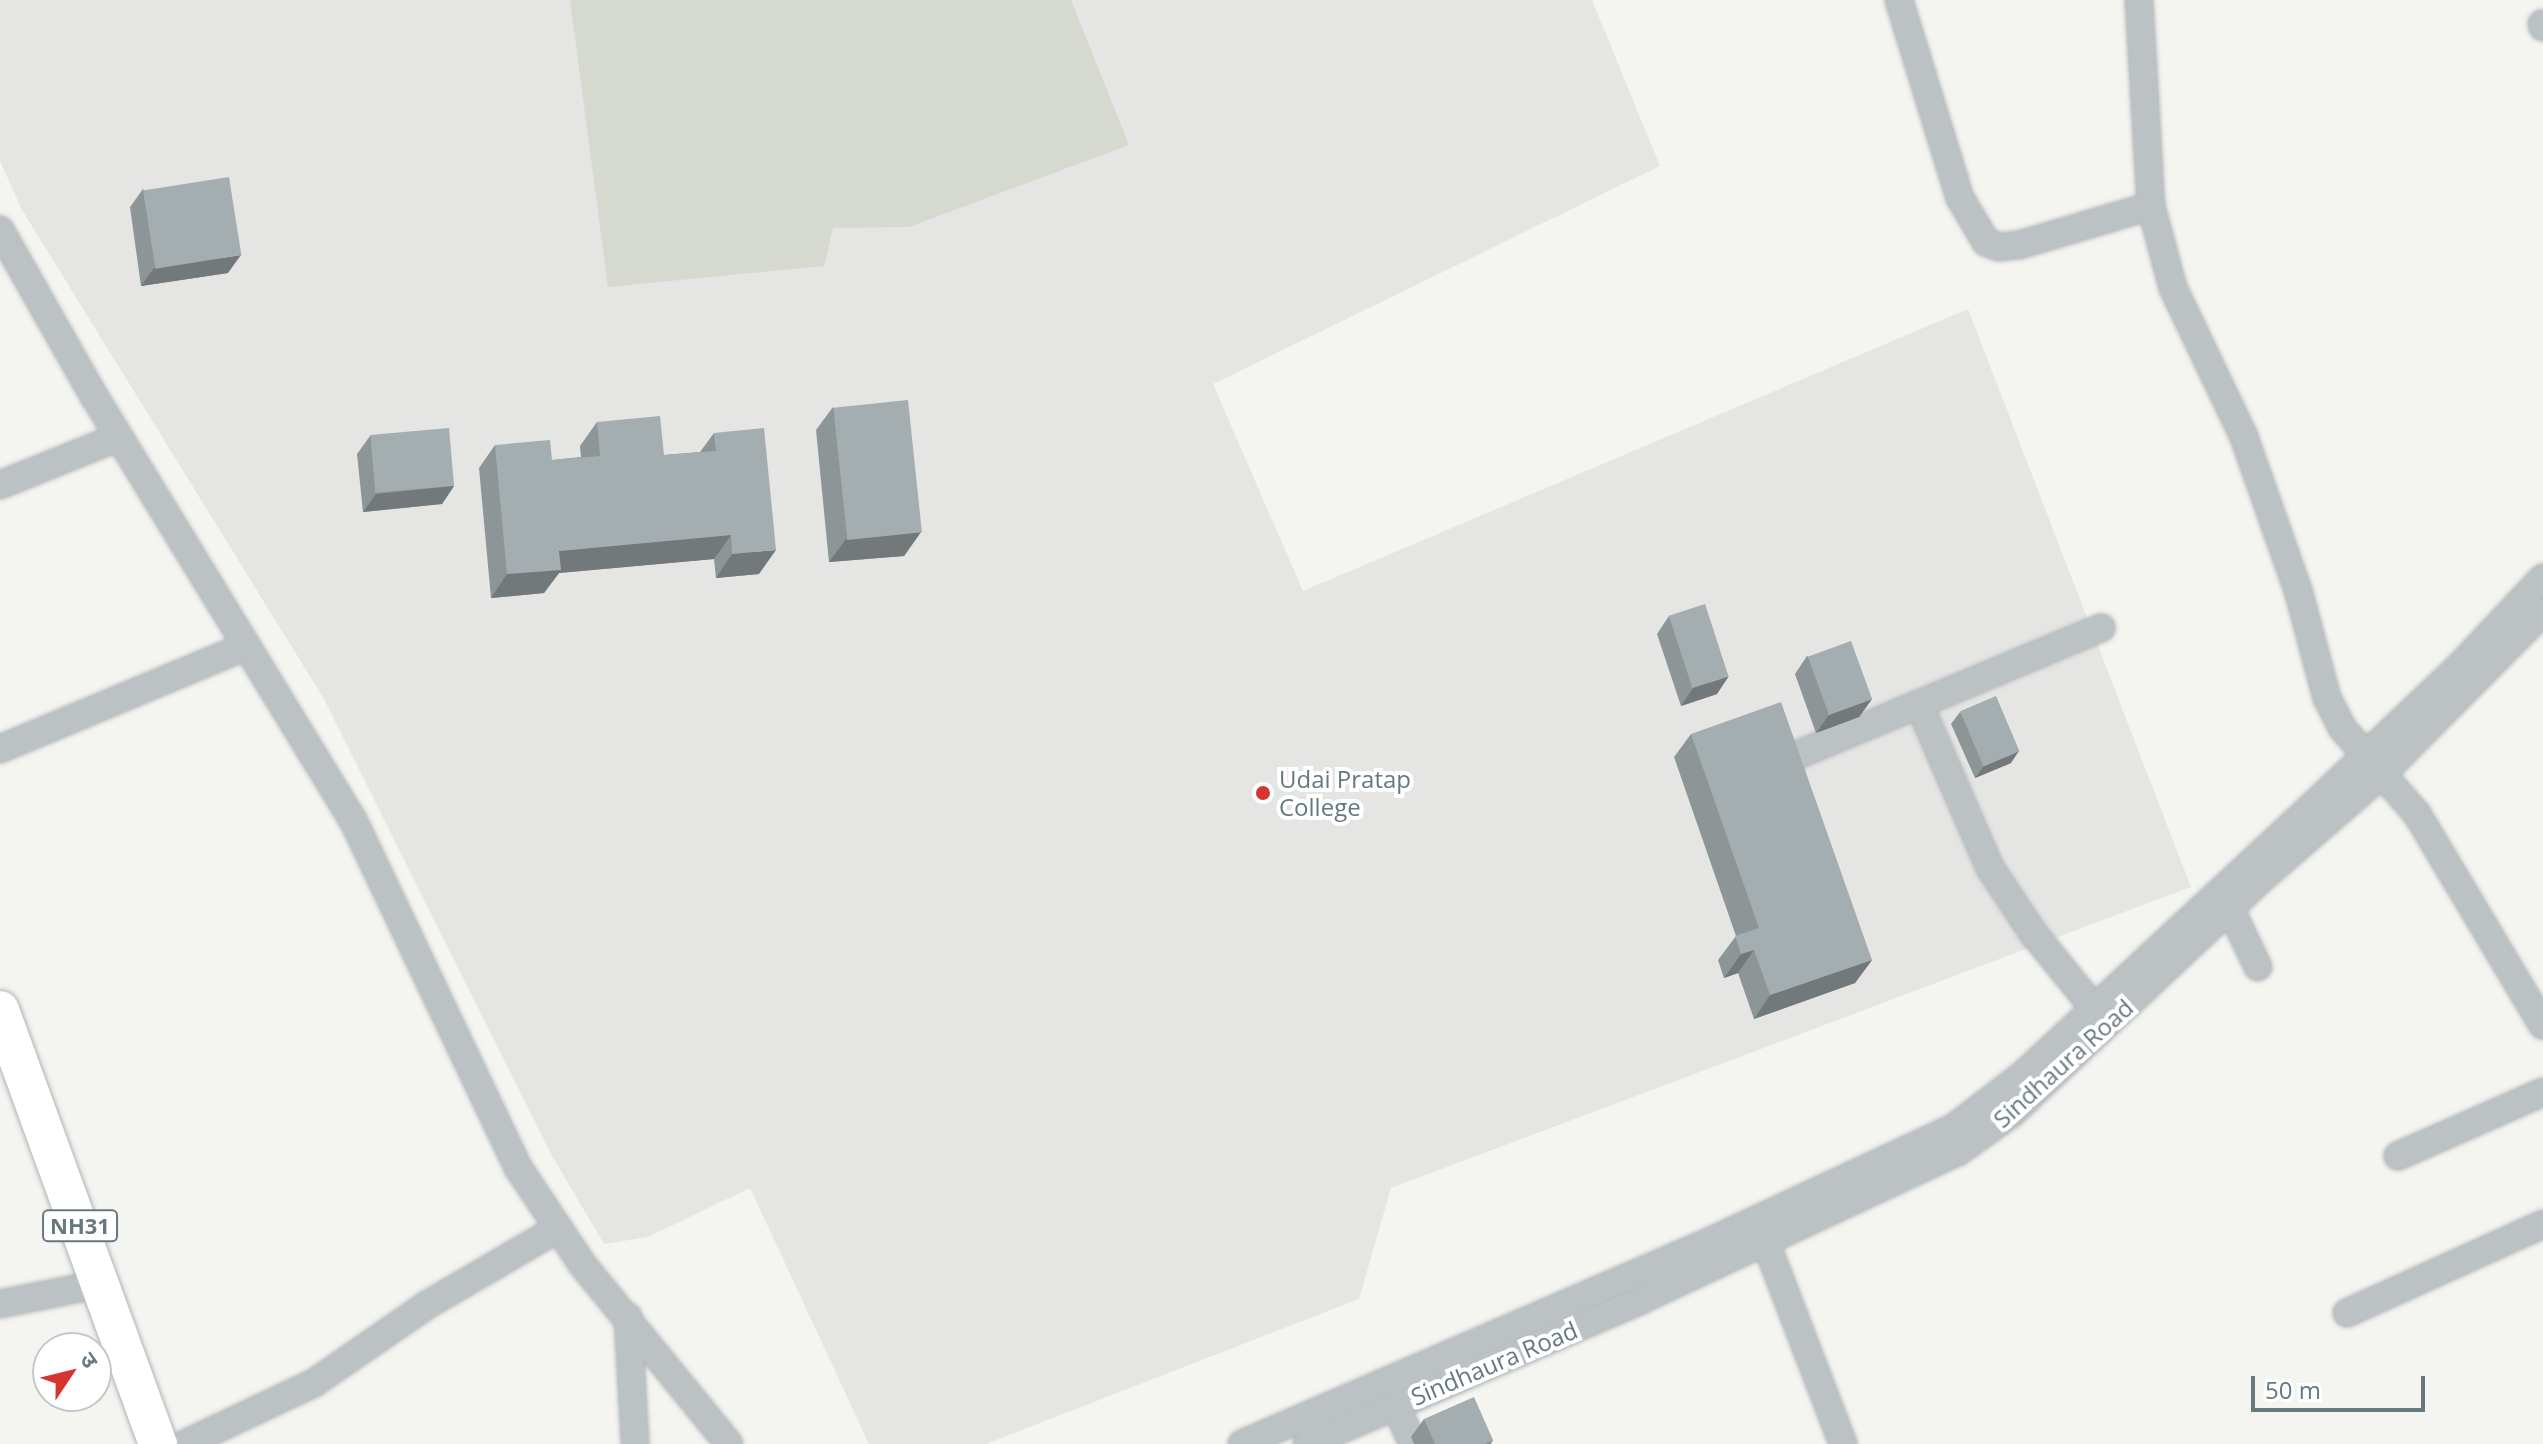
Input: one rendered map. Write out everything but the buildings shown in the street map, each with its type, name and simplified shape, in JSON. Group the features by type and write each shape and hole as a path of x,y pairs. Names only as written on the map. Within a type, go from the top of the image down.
{"highway":[{"name":"NH31","path":"0,1010 158,1444"},
{"name":"NH31","path":"0,1076 81,1288 135,1444"}],"street":[{"path":"1899,0 1960,198 1986,242 1999,247 2019,245 2151,206"},
{"path":"2139,0 2151,206 2173,288 2244,437 2278,534 2327,698 2373,765 2417,814 2543,1025"},
{"path":"0,230 119,437 353,820 464,1059 519,1169 557,1229 729,1444"},
{"path":"0,485 119,437"},
{"path":"1242,1444 1698,1247 1955,1127 2024,1074 2094,1008 2373,765 2543,578"},
{"name":"Sindhaura Road","path":"1307,1444 1766,1243 1959,1151 2012,1113 2230,908 2373,765 2543,612"},
{"path":"1795,756 2101,628"},
{"path":"0,749 246,646"},
{"path":"1919,704 1990,868 2033,933 2094,1008"},
{"path":"2230,908 2258,967"},
{"path":"2398,1156 2543,1092"},
{"path":"2347,1313 2543,1224"},
{"path":"185,1444 314,1383 427,1305 557,1229"},
{"path":"1766,1243 1843,1444"},
{"path":"0,1304 81,1288"},
{"path":"628,1317 635,1444"},
{"path":"1396,1406 1413,1444"}],"shaded area":[{"name":"Udai Pratap College","path":"0,0 1592,0 1660,166 1213,384 1303,591 1968,309 2191,887 1391,1188 1359,1299 986,1444 869,1444 750,1188 648,1237 604,1244 552,1156 324,699 22,210 0,161"},
{"path":"570,0 1071,0 1129,145 909,227 833,228 824,266 608,287"}],"place":[{"name":"Udai Pratap College","path":"1263,793"}]}
